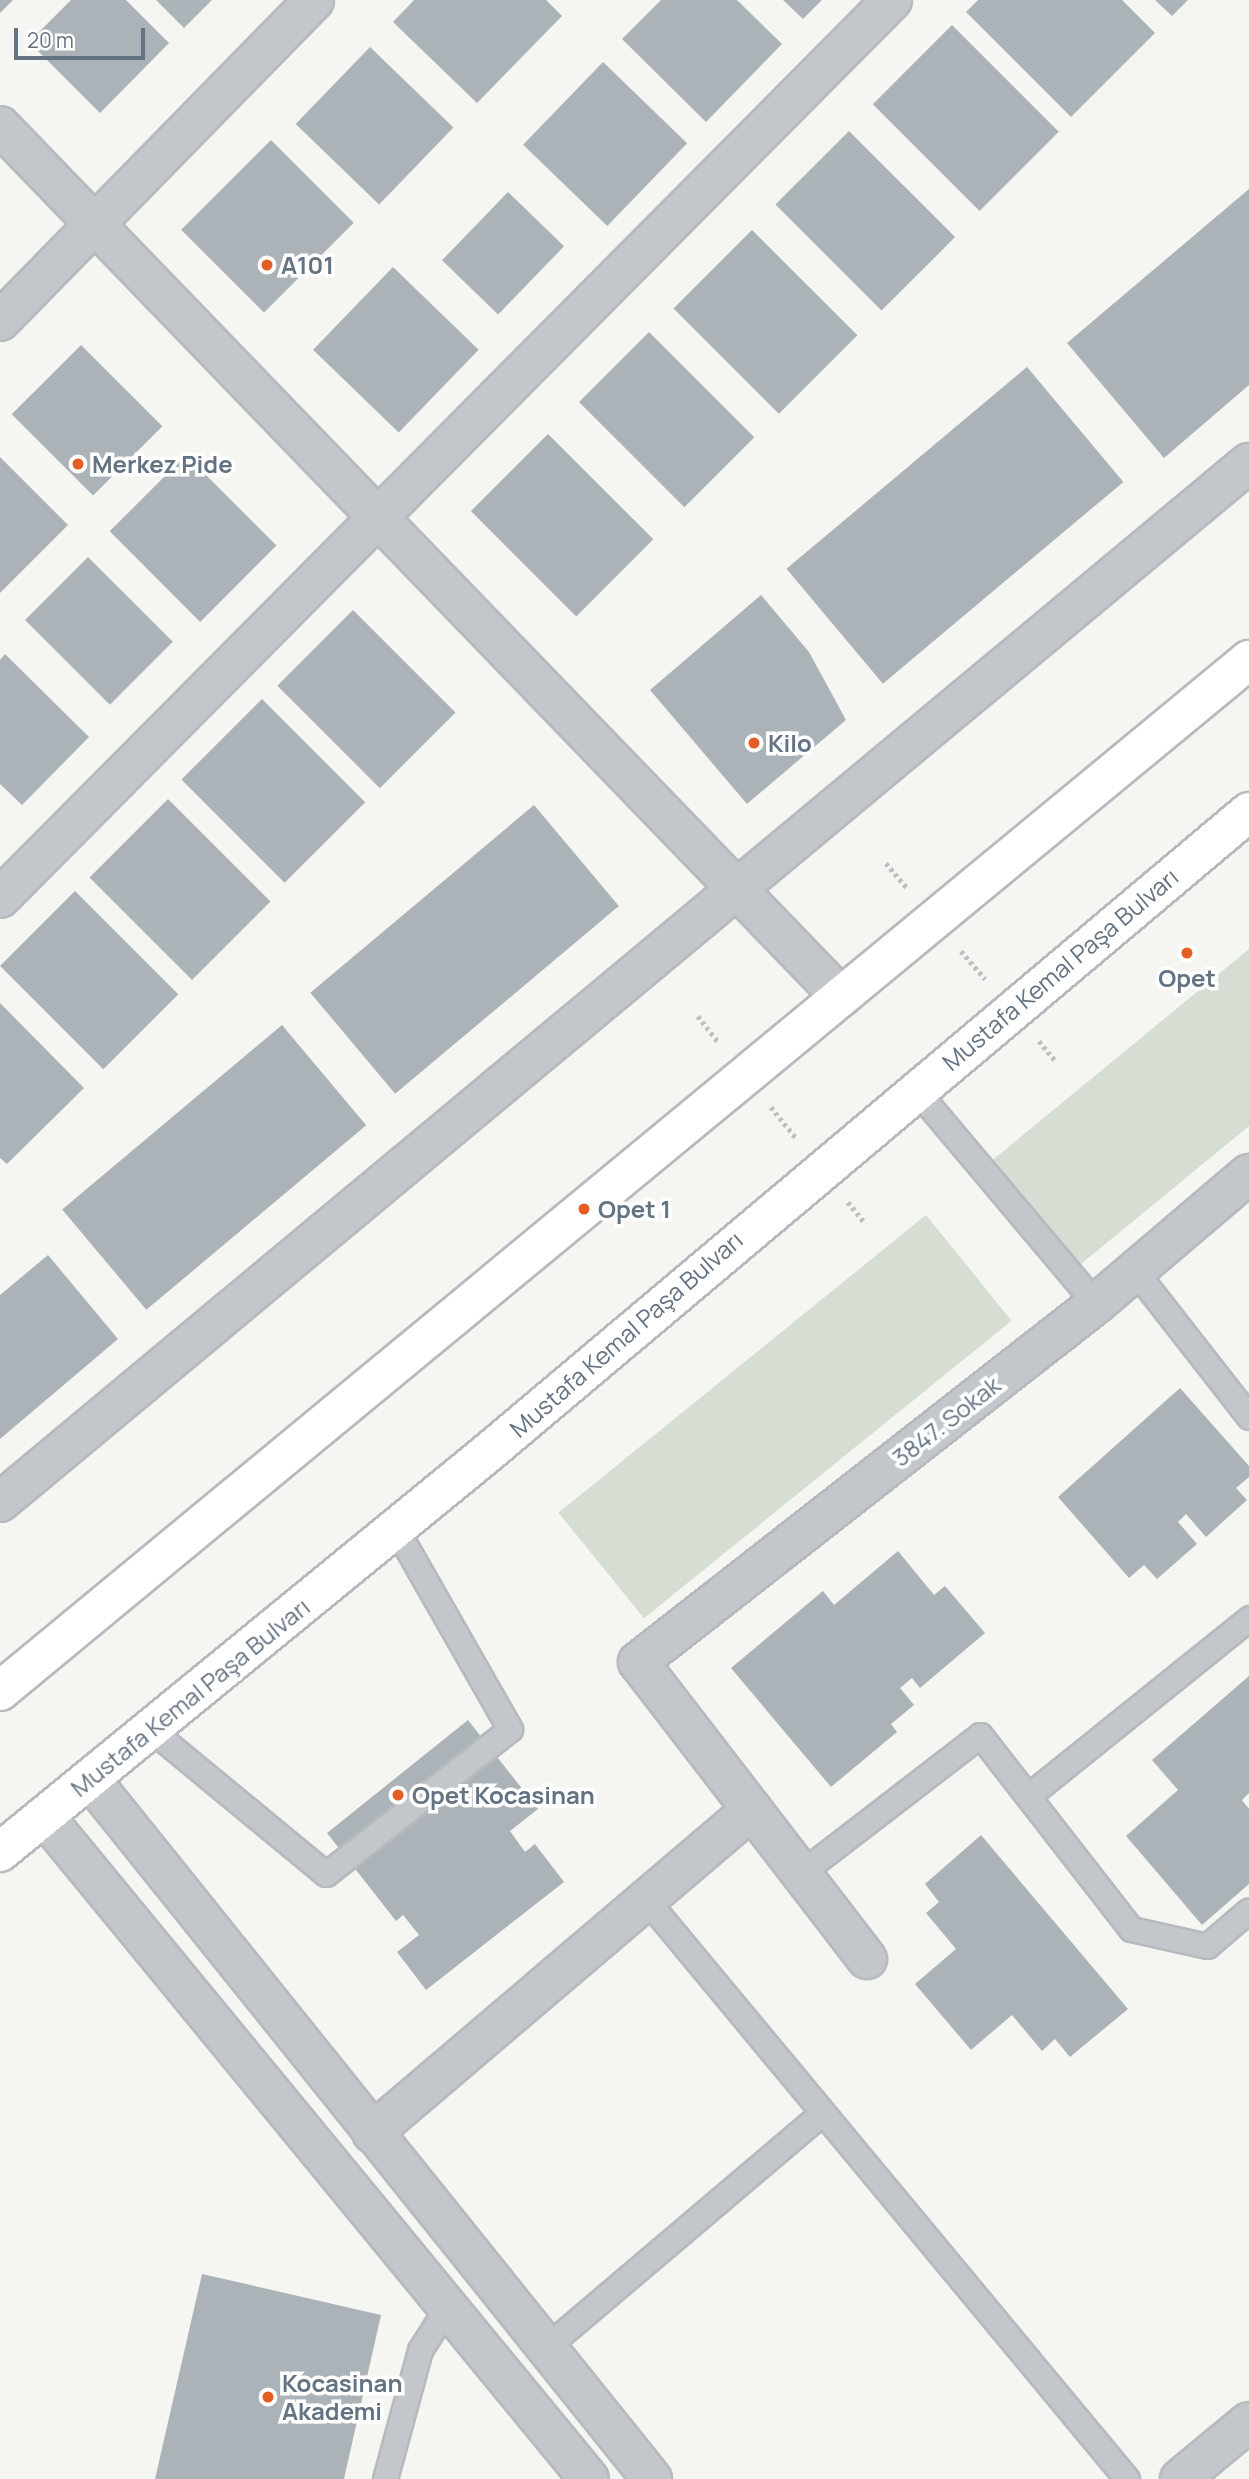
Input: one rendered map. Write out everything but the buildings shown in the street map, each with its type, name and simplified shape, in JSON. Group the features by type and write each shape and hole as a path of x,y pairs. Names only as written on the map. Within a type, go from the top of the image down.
{"main road":[{"path":"0,1691 1249,660"},
{"name":"Mustafa Kemal Paşa Bulvarı","path":"0,1852 396,1528 820,1168 1249,811"}],"street":[{"path":"0,321 314,0"},
{"path":"0,898 892,0"},
{"path":"0,126 841,997"},
{"path":"0,1502 1249,463"},
{"name":"3847. Sokak","path":"752,1810 638,1662 1096,1304 1247,1180"},
{"path":"90,1779 652,2479"},
{"path":"372,2133 649,1903 752,1810 867,1959"},
{"path":"44,1816 589,2479"},
{"path":"1180,2479 1249,2422"}],"lane":[{"path":"915,1089 1096,1304"},
{"path":"1135,1271 1249,1417"},
{"path":"150,1729 326,1874 510,1729 396,1528"},
{"path":"1028,1796 1249,1618"},
{"path":"801,1873 980,1735 1131,1929 1207,1946 1249,1910"},
{"path":"649,1903 1127,2479"},
{"path":"545,2348 822,2113"},
{"path":"385,2479 421,2350 448,2306"}],"path":[{"path":"886,863 1055,1060"},
{"path":"698,1016 866,1224"}],"shaded area":[{"path":"1249,949 1249,1126 1075,1269 989,1163"},
{"path":"926,1215 1012,1321 644,1618 558,1513"}],"place":[{"name":"A101","path":"267,265"},
{"name":"Merkez Pide","path":"78,464"},
{"name":"Kilo","path":"754,743"},
{"name":"Opet","path":"1187,953"},
{"name":"Opet 1","path":"584,1209"},
{"name":"Opet Kocasinan","path":"398,1795"},
{"name":"Kocasinan Akademi","path":"268,2397"}]}
